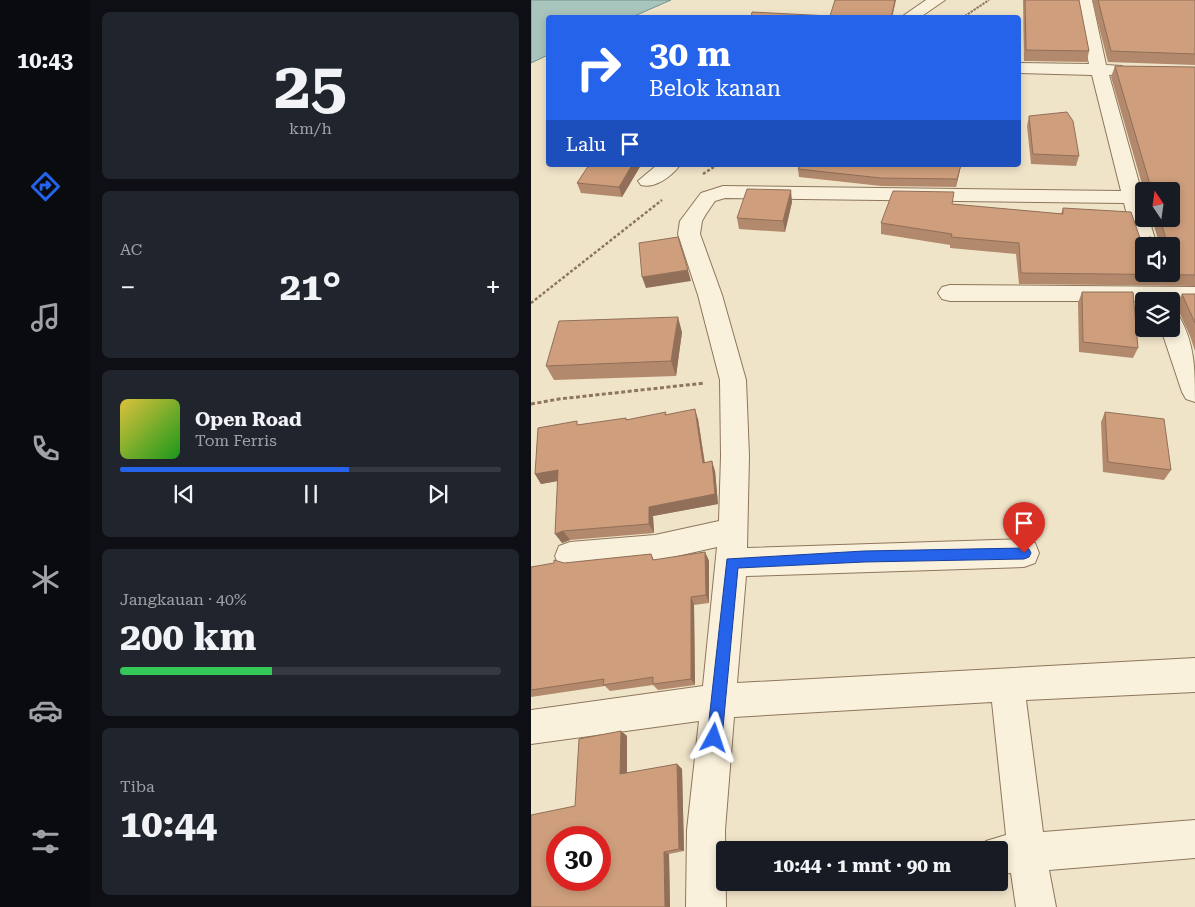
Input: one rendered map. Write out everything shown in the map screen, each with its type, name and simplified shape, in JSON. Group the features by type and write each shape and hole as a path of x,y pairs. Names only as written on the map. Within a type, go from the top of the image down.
{"street":[{"path":"912,15 937,0"},
{"path":"1084,0 1099,70 1144,237"},
{"path":"1021,68 1128,70"},
{"path":"648,181 667,167"},
{"path":"713,884 706,830 732,547 735,456 733,380 710,295 689,234 691,221 708,197 723,192 1133,197"},
{"path":"950,293 1135,297"},
{"path":"1180,296 1195,295"},
{"path":"1176,337 1195,392"},
{"path":"570,556 655,548 732,547 864,557 1024,553"},
{"path":"531,726 718,701 1195,675"},
{"path":"1007,684 1013,854 1036,907"},
{"path":"1013,854 1195,839"}],"path":[{"path":"966,15 989,0"},
{"path":"701,175 714,167"},
{"path":"531,303 669,195"},
{"path":"531,404 559,399 733,380"}],"water":[{"path":"531,0 671,0 637,15 546,15 546,56 531,63"}],"building":[{"path":"835,0 895,0 892,15 830,15"},
{"path":"1025,0 1079,0 1089,51 1026,50"},
{"path":"1098,0 1195,0 1195,54 1111,51"},
{"path":"752,12 810,15 752,15"},
{"path":"1115,66 1195,67 1195,275 1180,275 1180,237 1165,237 1163,228 1180,228 1180,182 1149,182"},
{"path":"1067,112 1073,121 1079,156 1033,154 1029,116"},
{"path":"588,167 631,167 619,187 577,183"},
{"path":"799,167 960,167 957,179 881,178 798,169"},
{"path":"747,189 791,190 783,221 737,218"},
{"path":"893,191 954,192 952,204 1063,214 1063,208 1131,212 1140,237 1135,237 1135,274 1021,273 1019,243 951,237 952,234 881,223"},
{"path":"678,237 688,270 642,277 639,243"},
{"path":"1082,292 1133,292 1135,337 1137,337 1138,348 1083,342"},
{"path":"1182,294 1195,294 1195,323"},
{"path":"678,317 671,361 546,366 559,321"},
{"path":"695,409 703,463 712,461 715,494 649,507 649,524 563,531 555,534 558,470 535,474 538,428 577,421 577,425 626,418 626,420 666,412 665,415"},
{"path":"1105,412 1164,419 1171,470 1108,462"},
{"path":"705,552 706,595 691,597 691,679 653,684 653,677 603,685 604,679 531,690 531,567 554,563 554,560 564,563 651,554 653,560"},
{"path":"621,731 620,774 677,764 679,849 664,852 665,907 531,907 531,815 575,806 579,739"}],"route":[{"path":"714,738 732,563 1024,553"}]}
